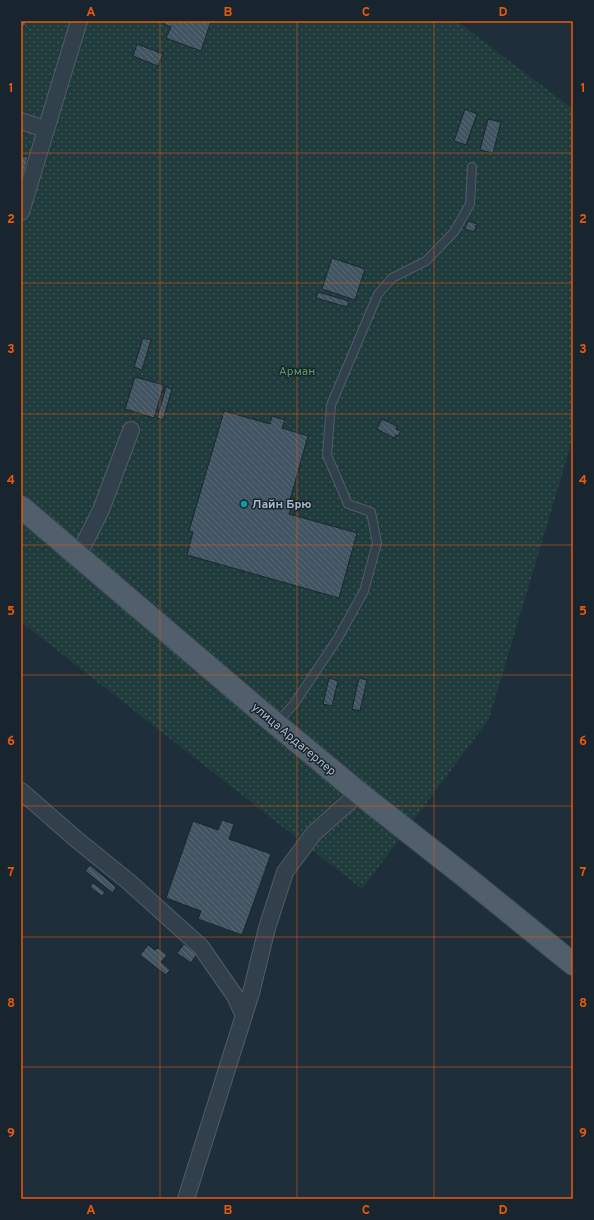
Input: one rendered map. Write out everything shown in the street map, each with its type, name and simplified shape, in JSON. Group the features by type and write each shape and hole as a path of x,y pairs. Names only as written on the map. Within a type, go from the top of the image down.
{"main road":[{"name":"улица Ардагерлер","path":"21,507 358,793 467,878 573,964"}],"street":[{"path":"21,212 79,21"},
{"path":"21,121 45,129"},
{"path":"78,556 101,510 131,430"},
{"path":"21,791 76,839 129,882 201,947 235,996 244,1016"},
{"path":"186,1199 244,1016 267,928 285,872 314,833 358,793"}],"lane":[{"path":"276,724 294,704 338,638 364,591 377,543 371,512 348,504 327,455 331,405 378,294 392,278 426,261 454,232 470,204 472,167"}],"green space":[{"name":"Арман","path":"21,21 457,21 573,109 573,438 489,719 362,889 21,622"}],"building":[{"path":"21,21 28,21 21,30"},
{"path":"165,21 211,21 201,51 166,38 171,27 164,24"},
{"path":"137,44 163,54 158,66 133,56"},
{"path":"465,109 477,114 466,145 454,141"},
{"path":"488,119 501,122 493,153 480,150"},
{"path":"21,156 28,157 21,185"},
{"path":"468,221 477,224 474,232 465,229"},
{"path":"332,258 365,269 355,300 322,289"},
{"path":"318,292 349,301 347,307 316,298"},
{"path":"143,338 151,340 142,370 134,367"},
{"path":"135,377 164,385 154,418 125,409"},
{"path":"166,387 172,389 163,420 157,418"},
{"name":"Лайн Брю","path":"224,411 270,424 272,416 285,420 282,428 308,436 290,500 291,508 289,514 357,533 339,598 187,555 193,532 189,531"},
{"path":"382,419 397,426 396,429 401,431 398,436 396,435 394,438 377,429"},
{"path":"329,678 338,681 332,706 323,704"},
{"path":"359,678 367,680 360,711 352,709"},
{"path":"222,820 234,824 229,839 271,854 242,935 198,919 201,911 166,898 193,821 218,830"},
{"path":"90,865 116,887 113,893 85,871"},
{"path":"93,883 105,892 102,896 90,887"},
{"path":"184,944 197,954 191,963 177,953"},
{"path":"148,945 155,950 158,948 167,955 161,962 170,970 166,975 140,955"}],"place":[{"name":"Лайн Брю","path":"244,504"}]}
